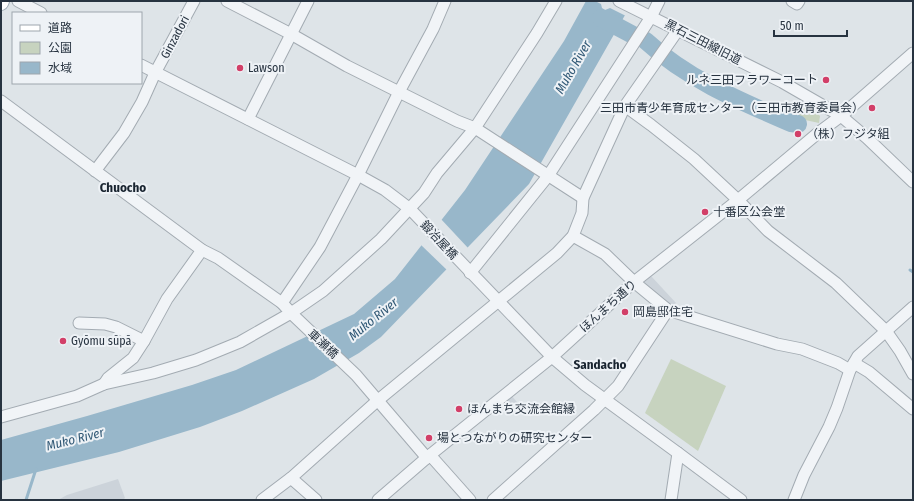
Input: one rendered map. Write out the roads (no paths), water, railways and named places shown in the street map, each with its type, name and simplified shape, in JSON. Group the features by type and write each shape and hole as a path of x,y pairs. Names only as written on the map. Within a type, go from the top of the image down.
{"street":[{"path":"18,1 39,12"},
{"name":"Ginzadori","path":"95,171 124,133 142,102 155,73 194,1"},
{"path":"227,1 291,34 346,66 477,130 583,198"},
{"path":"248,119 308,1"},
{"path":"282,303 320,247 433,29 445,1"},
{"path":"1,417 77,396 104,384 153,373 196,360 240,342 292,314 323,291 382,239 411,211 437,173 477,130 556,1"},
{"name":"黒石三田線旧道","path":"620,1 782,82 841,116 867,138 913,182"},
{"path":"468,271 546,175 659,1"},
{"path":"792,1 797,4 799,1"},
{"path":"262,500 291,478 377,400 557,253 573,236 582,213 583,198 625,106 678,30"},
{"name":"ほんまち通り","path":"378,500 552,357 634,282 841,116 913,52"},
{"name":"鍛冶屋橋","path":"142,66 385,190 411,211 552,357 604,400 678,452 740,500"},
{"name":"車瀬橋","path":"1,101 202,250 218,258 282,303 353,372 429,457 470,500"},
{"path":"625,106 690,157 738,200 768,231 836,283 886,331 900,351 913,374"},
{"path":"573,236 605,254 634,282 668,310 777,344 802,349 838,363 869,372 913,409"},
{"path":"104,384 108,378 134,358 168,299 202,250"},
{"path":"794,500 804,475 837,408 852,366 858,356 913,307"},
{"path":"493,500 618,386 668,310"},
{"path":"79,323 105,324 116,327 144,341"},
{"path":"671,500 678,452"},
{"path":"291,478 316,500"}],"water":[{"name":"Muko River","path":"586,1 633,1 529,184 381,337 359,353 314,379 242,411 200,427 119,452 1,481 1,440 192,385 236,370 354,314 395,279 465,190 564,41"}],"waterway":[{"path":"601,18 633,35"},
{"path":"646,41 662,55 696,78 772,115 791,123 798,124"},
{"path":"26,500 36,469"}],"place":[{"name":"Lawson","path":"240,68"},
{"name":"ルネ三田フラワーコート","path":"826,80"},
{"name":"三田市青少年育成センター（三田市教育委員会）","path":"872,108"},
{"name":"（株）フジタ組","path":"798,134"},
{"name":"十番区公会堂","path":"705,212"},
{"name":"岡島邸住宅","path":"625,312"},
{"name":"Gyōmu sūpā","path":"63,341"},
{"name":"ほんまち交流会館縁","path":"459,409"},
{"name":"場とつながりの研究センター","path":"429,438"}],"district":[{"name":"Chuocho","path":"123,187"},
{"name":"Sandacho","path":"600,364"}]}
